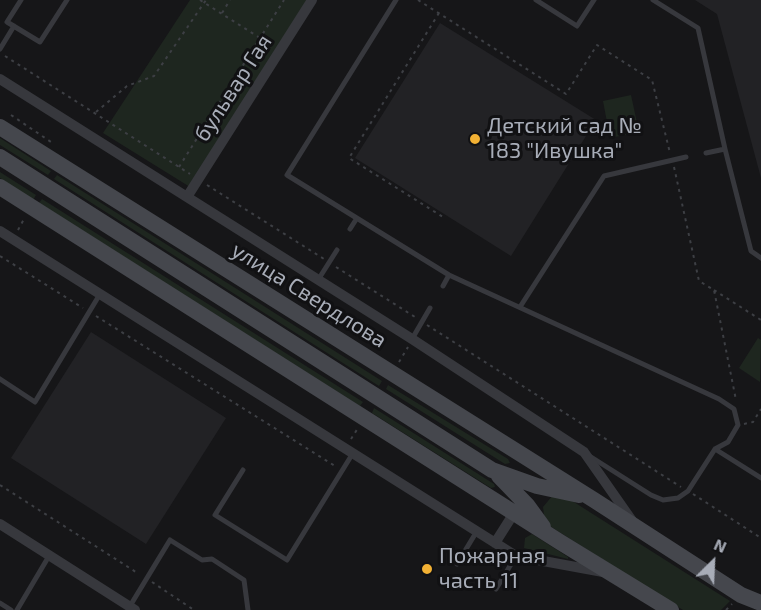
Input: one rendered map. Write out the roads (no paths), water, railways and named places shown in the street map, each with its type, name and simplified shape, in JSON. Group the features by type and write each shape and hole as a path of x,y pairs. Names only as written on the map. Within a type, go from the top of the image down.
{"main road":[{"name":"улица Свердлова","path":"0,128 594,500 741,595 761,603"},
{"name":"улица Свердлова","path":"0,157 492,470 556,491 566,491 594,500"},
{"name":"улица Свердлова","path":"0,187 513,513 671,610"},
{"name":"улица Свердлова","path":"492,470 560,542"},
{"path":"538,519 538,510 542,501 547,495 556,491"}],"street":[{"name":"бульвар Гая","path":"187,197 312,0"},
{"path":"0,78 412,339 584,452 639,529"},
{"path":"0,231 516,556 615,575"},
{"path":"495,543 513,513"},
{"path":"0,524 132,608"}],"lane":[{"path":"21,0 7,22 40,42 67,0"},
{"path":"396,0 287,175 449,275 719,399 734,409 738,425 728,442 715,449 687,491 678,498 663,500 651,495 584,452"},
{"path":"536,0 577,26 594,0"},
{"path":"653,0 698,28 751,251 761,258"},
{"path":"0,51 14,26"},
{"path":"706,153 725,149"},
{"path":"520,307 604,176 686,157"},
{"path":"350,229 357,218"},
{"path":"318,280 337,250"},
{"path":"443,286 449,275"},
{"path":"0,379 35,402 100,294"},
{"path":"412,339 430,308"},
{"path":"715,449 761,478"},
{"path":"243,470 216,515 287,560 342,471 349,451"},
{"path":"457,564 477,531"},
{"path":"132,608 170,540 202,560 212,559 244,580 248,610"},
{"path":"16,610 49,556"},
{"path":"496,589 516,556"},
{"path":"0,603 11,610"}],"place":[{"name":"Детский сад № 183 \"Ивушка\"","path":"475,139"},
{"name":"Пожарная часть 11","path":"427,569"}]}
